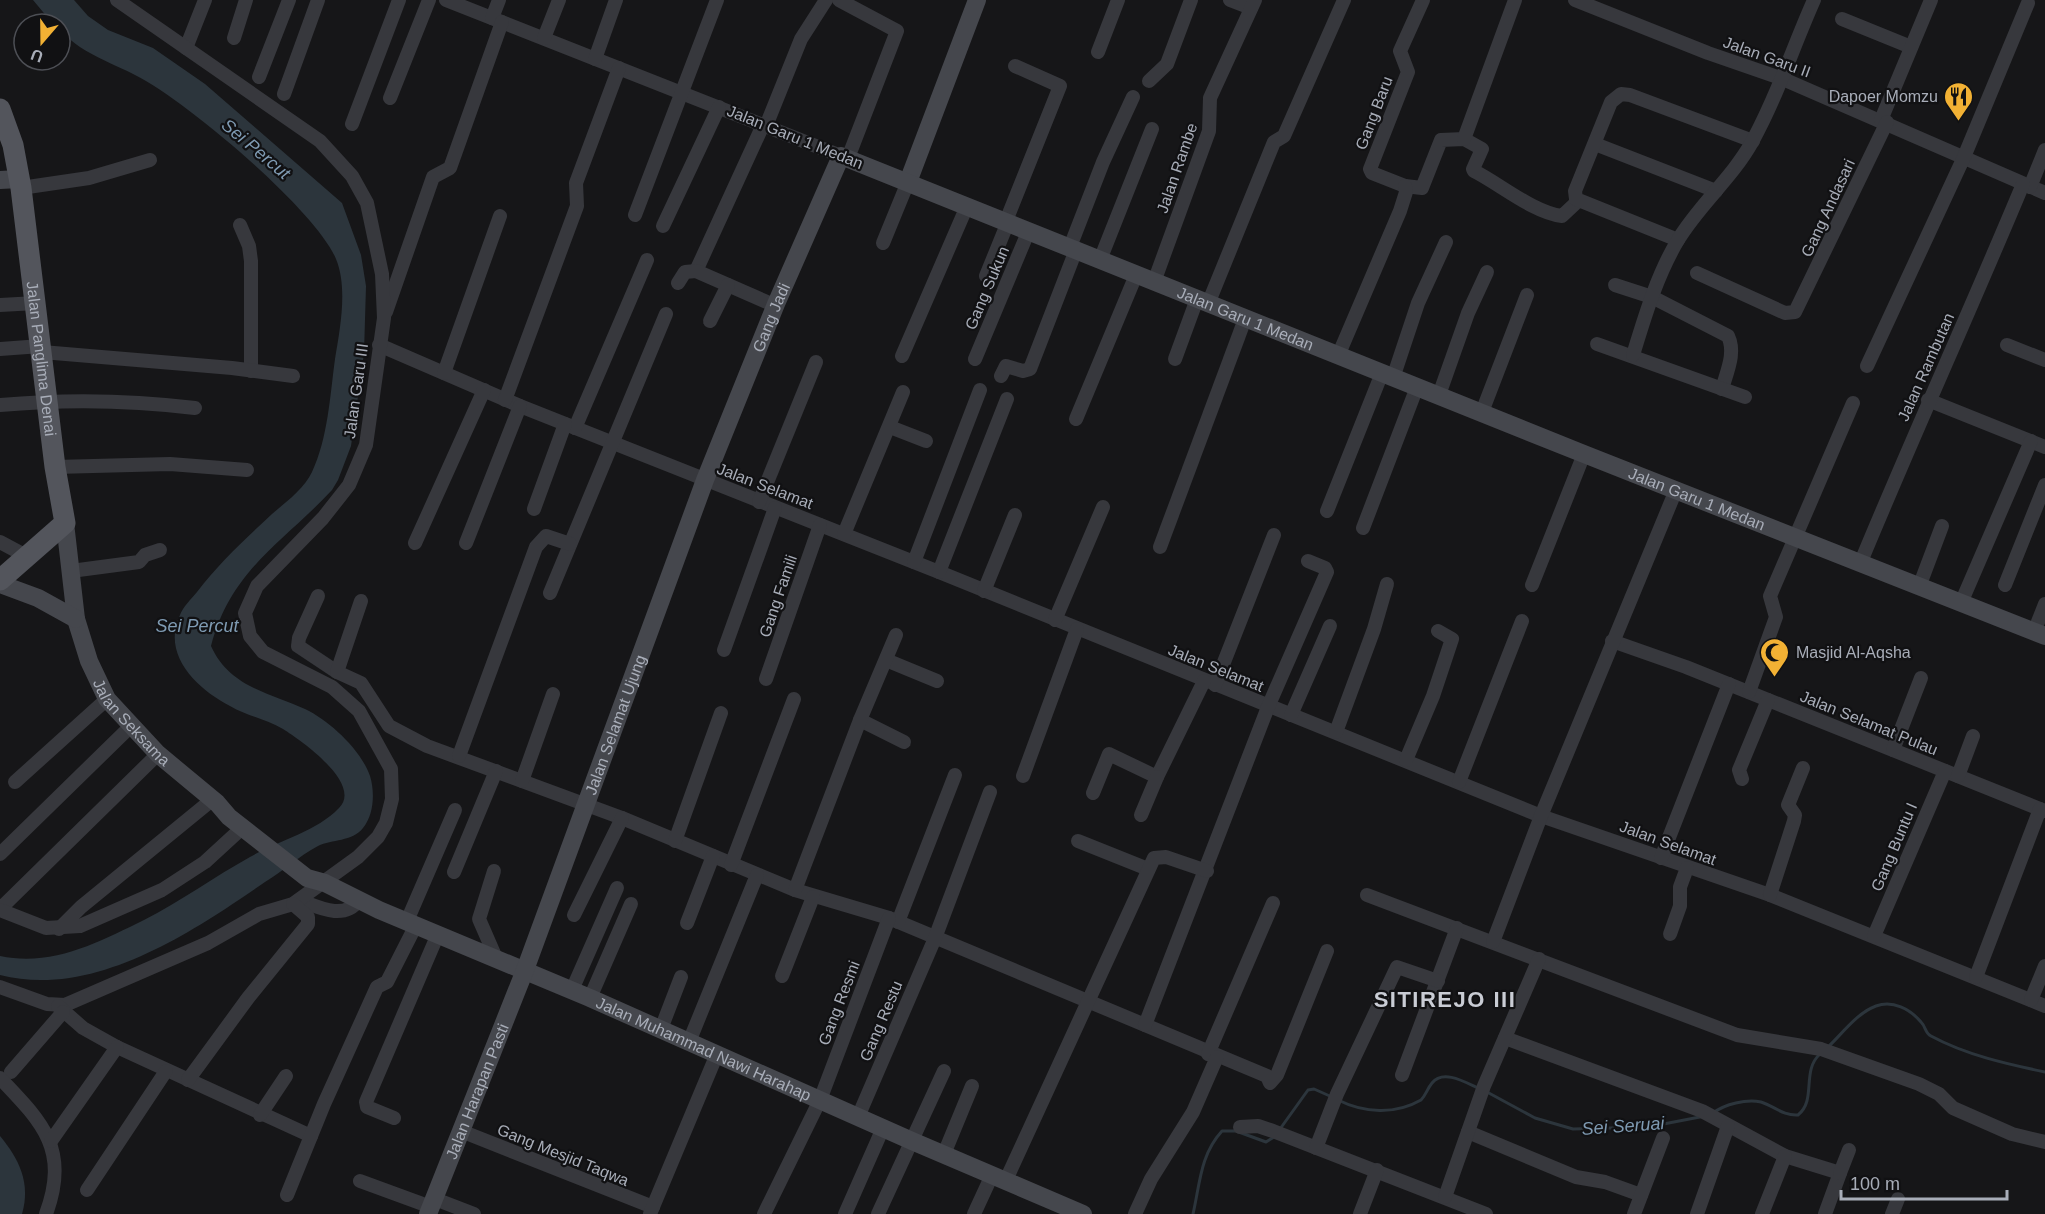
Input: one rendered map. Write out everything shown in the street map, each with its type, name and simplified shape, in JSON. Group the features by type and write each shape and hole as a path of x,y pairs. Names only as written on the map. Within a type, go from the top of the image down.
{"main road":[{"name":"Jalan Panglima Denai","path":"0,109 13,145 13,182 36,303 55,467 65,523"},
{"path":"0,582 65,523"}],"street":[{"name":"Jalan Garu III","path":"60,1009 208,943 259,914 296,902 316,877 358,857 378,837 386,823 392,799 391,769 359,711 332,687 263,652 250,636 245,613 257,586 323,518 349,485 366,445 384,318 382,274 373,222 367,203 352,176 320,141 121,5 117,0"},
{"path":"186,48 205,0"},
{"path":"234,38 246,0"},
{"path":"259,77 290,0"},
{"path":"284,94 318,0"},
{"path":"352,124 399,0"},
{"path":"390,98 429,0"},
{"path":"384,318 433,177 450,168 497,20 500,0"},
{"path":"544,38 559,0"},
{"path":"595,59 616,0"},
{"path":"635,215 717,0"},
{"path":"696,271 801,39 826,0"},
{"path":"839,0 894,27 897,35 844,157"},
{"path":"883,243 977,0"},
{"path":"1098,52 1118,0"},
{"path":"1149,81 1167,64 1191,0"},
{"path":"1230,0 1253,4"},
{"path":"1175,359 1274,142 1284,136 1344,0"},
{"name":"Gang Baru","path":"1405,186 1372,173 1370,169 1408,72 1400,51 1423,0"},
{"path":"1464,139 1515,0"},
{"name":"Jalan Garu II","path":"1575,0 1708,53 1783,79 2045,193"},
{"name":"Gang Andasari","path":"1697,273 1785,312 1796,312 1884,121 1931,0"},
{"name":"Jalan Garu 1 Medan","path":"450,1 2039,634"},
{"path":"1632,355 1652,297 1678,240 1737,167 1753,141 1783,79 1811,1"},
{"path":"1867,366 1964,158 2028,3"},
{"name":"Jalan Rambe","path":"1154,282 1209,131 1210,98 1253,4"},
{"path":"1842,19 1911,47"},
{"path":"986,276 1060,86 1015,66"},
{"path":"505,400 577,206 576,183 619,68"},
{"path":"1578,201 1575,191 1611,102 1618,95 1624,94 1753,141"},
{"path":"1001,376 1006,366 1023,371 1030,369 1103,162 1133,97"},
{"path":"663,226 719,108"},
{"path":"1100,260 1152,129"},
{"path":"1338,356 1400,211 1406,192 1405,186 1422,187 1441,140 1464,139 1482,149 1474,171 1503,186 1520,200 1562,216 1578,201"},
{"path":"1595,144 1716,191"},
{"name":"Jalan Rambutan","path":"1860,564 1928,400 2045,150"},
{"name":"Gang Jadi","path":"705,480 776,306 844,157"},
{"path":"13,182 89,178 150,160"},
{"path":"1578,201 1678,240"},
{"path":"902,356 967,206"},
{"path":"444,373 500,216"},
{"path":"240,225 249,246 251,261 251,371"},
{"name":"Gang Sukun","path":"975,359 1029,230"},
{"path":"1327,511 1446,242"},
{"path":"534,509 647,260"},
{"path":"678,284 685,272 696,271 776,306"},
{"path":"1439,395 1468,313 1486,272"},
{"path":"1076,419 1136,275"},
{"path":"710,321 728,285"},
{"path":"1615,285 1652,297 1728,336 1732,345 1731,356 1722,388"},
{"path":"1482,412 1527,295"},
{"path":"0,305 36,303"},
{"path":"550,593 666,314"},
{"path":"1160,547 1245,319"},
{"path":"1597,344 1745,397"},
{"name":"Jalan Selamat","path":"379,345 505,400 939,572 1541,816 1770,895 2045,1006"},
{"path":"2007,345 2045,360"},
{"path":"0,349 42,349 293,376"},
{"path":"759,502 816,362"},
{"path":"1363,528 1417,387"},
{"path":"415,543 484,390"},
{"path":"914,562 980,390"},
{"path":"844,534 903,392"},
{"path":"939,572 1007,399"},
{"path":"0,405 47,400 135,402 195,408"},
{"path":"1928,400 2045,447"},
{"path":"1749,692 1776,617 1770,596 1852,403"},
{"path":"466,543 520,406"},
{"path":"890,427 926,441"},
{"path":"1961,603 2031,441"},
{"path":"1532,585 1584,454"},
{"path":"55,467 170,464 247,470"},
{"name":"Jalan Selamat Ujung","path":"525,970 705,480"},
{"path":"2005,585 2045,485"},
{"path":"1493,942 1541,816 1676,490"},
{"path":"1055,620 1103,507"},
{"path":"724,650 775,508"},
{"path":"984,591 1015,515"},
{"name":"Jalan Seksama","path":"65,523 76,619 92,668 107,699 130,727 158,754 215,801 236,809 253,832 316,877"},
{"name":"Gang Famili","path":"766,678 820,525"},
{"path":"1919,587 1942,526"},
{"path":"1141,815 1157,777 1210,683 1274,535"},
{"path":"459,756 536,547 546,536 570,544"},
{"path":"0,542 28,557"},
{"path":"71,571 139,562 145,555 160,550"},
{"path":"1145,1025 1207,871 1269,707 1327,572 1325,568 1308,561"},
{"path":"0,582 38,598 76,619"},
{"path":"1336,732 1387,584"},
{"path":"318,596 298,638 298,646 337,672 361,683 389,726 427,746 622,818 813,897 893,920 1267,1077 1270,1083 1274,1082 1326,951"},
{"path":"337,672 361,601"},
{"path":"2039,634 2045,604"},
{"path":"1459,782 1522,621"},
{"path":"1292,715 1330,626"},
{"path":"1023,776 1077,629"},
{"path":"1406,760 1433,696 1452,639 1438,631"},
{"path":"795,890 860,720 896,635"},
{"name":"Jalan Selamat Pulau","path":"1612,641 1729,684 2043,810"},
{"path":"886,660 937,681"},
{"path":"1893,750 1922,678"},
{"path":"1661,858 1729,684"},
{"path":"522,781 553,694"},
{"path":"15,782 107,699"},
{"path":"731,865 794,699"},
{"path":"1742,778 1739,770 1768,700"},
{"path":"675,841 721,713"},
{"path":"860,720 904,742"},
{"path":"0,854 130,727"},
{"path":"1958,776 1972,736"},
{"path":"158,754 0,910 37,926 59,929 94,922 162,890 253,832"},
{"path":"1093,793 1109,754 1157,777"},
{"path":"1770,895 1794,821 1795,815 1788,805 1803,768"},
{"path":"454,872 496,771"},
{"name":"Gang Buntu I","path":"1874,936 1945,771"},
{"name":"Gang Resmi","path":"764,1214 820,1100 955,775"},
{"name":"Gang Restu","path":"858,1117 935,938 990,792"},
{"path":"59,929 81,907 215,801"},
{"path":"287,1195 377,987 387,982 455,810"},
{"path":"1976,977 2043,810"},
{"path":"574,915 622,818"},
{"path":"1078,841 1148,869"},
{"path":"974,1214 999,1178 1089,1001 1154,858 1158,855 1207,871"},
{"path":"687,923 713,856"},
{"path":"1670,934 1680,906 1680,887 1687,868"},
{"path":"494,871 479,919 496,958"},
{"path":"690,1042 757,875"},
{"name":"Jalan Muhammad Nawi Harahap","path":"316,877 359,900 572,990 1083,1214"},
{"path":"572,990 617,888"},
{"path":"1366,895 1737,1035 1826,1050 1919,1084 1939,1094 1953,1108 2012,1134 2045,1142"},
{"path":"782,976 813,897"},
{"path":"296,902 333,911 351,909 359,900"},
{"path":"188,1080 248,998 308,924 308,917 296,902"},
{"path":"1135,1214 1151,1179 1193,1112 1273,903"},
{"path":"590,998 631,904"},
{"path":"1402,1076 1457,928"},
{"path":"394,1118 367,1107 366,1102 438,934"},
{"path":"1446,1197 1482,1090 1539,959"},
{"path":"2031,1000 2045,966"},
{"path":"1316,1148 1335,1099 1397,967 1438,981"},
{"name":"Jalan Harapan Pasti","path":"431,1207 525,970"},
{"path":"661,1029 681,977"},
{"path":"0,987 60,1009 90,1032 117,1047 311,1137"},
{"path":"46,1214 55,1184 51,1141 5,1075 60,1009"},
{"path":"1505,1038 1707,1114 1785,1156 1840,1173"},
{"path":"51,1141 117,1047"},
{"path":"652,1211 717,1054"},
{"path":"87,1190 166,1071"},
{"path":"878,1214 944,1071"},
{"path":"260,1115 286,1076"},
{"path":"944,1154 972,1086"},
{"path":"1240,1127 1258,1126 1278,1133 1485,1214"},
{"path":"1697,1214 1728,1126"},
{"path":"845,1214 883,1128"},
{"name":"Gang Mesjid Taqwa","path":"461,1131 652,1211"},
{"path":"1468,1132 1576,1177 1605,1182 1641,1195"},
{"path":"1634,1214 1663,1138"},
{"path":"1824,1214 1849,1150"},
{"path":"1762,1214 1785,1156"},
{"path":"1360,1214 1377,1170"},
{"path":"360,1181 431,1207 474,1214"},
{"path":"1892,1214 1898,1199"}],"water":[{"name":"Sei Percut","path":"33,0 74,0 88,16 108,30 153,48 205,84 342,203 361,255 366,286 364,353 351,446 332,490 277,542 245,577 231,597 220,619 211,646 219,660 239,679 264,693 315,714 344,737 366,766 372,782 373,796 367,823 358,833 311,850 236,902 173,940 140,957 105,970 70,978 35,980 0,975 0,956 20,959 39,958 93,944 158,913 261,851 319,824 339,808 344,798 343,787 337,776 315,753 283,729 236,709 206,690 186,669 175,644 175,630 181,612 187,603 233,552 300,490 312,472 325,431 341,322 342,283 336,259 324,238 303,213 277,186 215,131 157,88 72,41 72,12 43,12"},
{"path":"0,1136 22,1172 25,1192 22,1214 0,1214"}],"waterway":[{"name":"Sei Seruai","path":"1827,1048 1863,1013 1876,1006 1889,1004 1912,1013 1923,1024 1929,1035 1944,1043 1987,1058 2045,1072"},
{"name":"Sei Seruai","path":"1713,1113 1730,1105 1755,1101 1788,1114 1798,1115 1807,1102 1811,1069 1820,1054"},
{"name":"Sei Seruai","path":"1338,1100 1358,1108 1390,1110 1421,1100 1432,1083 1442,1077 1461,1080 1478,1088"},
{"name":"Sei Seruai","path":"1280,1129 1308,1090 1314,1089 1332,1097"},
{"name":"Sei Seruai","path":"1487,1092 1535,1118 1573,1129 1648,1127 1705,1116"},
{"name":"Sei Seruai","path":"1193,1214 1205,1160 1222,1131 1236,1131 1266,1142 1274,1137"}],"place":[{"name":"Dapoer Momzu","path":"1959,122"},
{"name":"Masjid Al-Aqsha","path":"1775,678"}],"district":[{"name":"SITIREJO III","path":"1445,999"}]}
